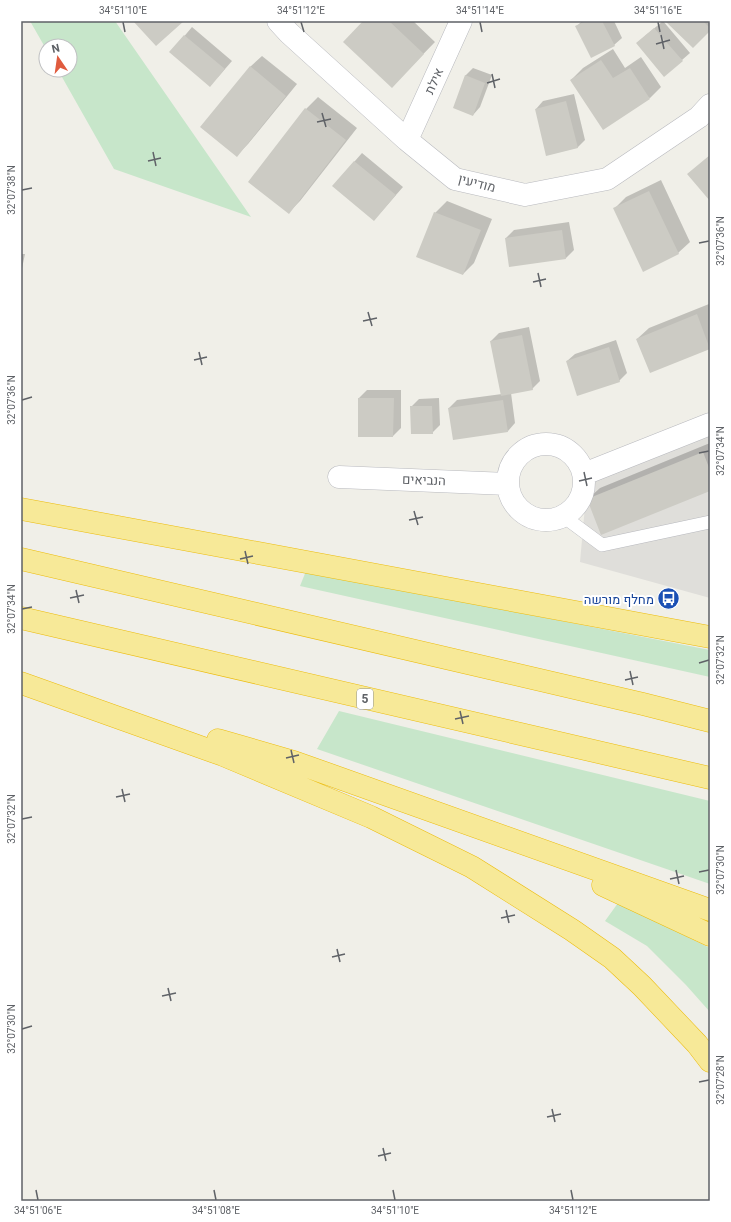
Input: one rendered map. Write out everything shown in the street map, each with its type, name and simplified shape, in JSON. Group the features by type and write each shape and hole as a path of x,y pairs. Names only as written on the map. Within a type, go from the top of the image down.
{"highway":[{"path":"21,510 710,636"},
{"path":"21,559 643,704 710,721"},
{"name":"5","path":"21,618 710,778"},
{"path":"21,682 294,762 710,910"},
{"path":"21,682 223,755 371,817 472,867 572,930 612,958 642,986 697,1044 710,1061"},
{"path":"643,704 710,711"},
{"path":"486,830 710,935"}],"street":[{"name":"מודיעין","path":"278,21 289,33 407,140 455,179 525,195 607,179 699,117 710,105"},
{"name":"אילת","path":"407,140 461,21"},
{"path":"584,474 710,424"},
{"path":"548,444 560,447 571,453 579,463 584,474 584,487 581,499 573,509 563,516 551,520 538,520 527,515 517,507 511,496 508,484 510,472 515,460 524,452 535,446 548,444"},
{"name":"הנביאים","path":"339,477 508,484"}],"lane":[{"path":"563,516 602,545 710,522"}],"shaded area":[{"path":"710,436 710,598 580,562 587,484"}],"green space":[{"path":"30,21 115,21 251,217 114,169 63,78 78,78 78,38 40,38"},
{"path":"306,571 710,650 710,677 300,586"},
{"path":"339,711 710,801 710,884 317,749"},
{"path":"618,903 710,948 710,1012 686,985 647,946 605,921"}],"building":[{"path":"133,21 184,21 156,46"},
{"path":"363,21 389,21 424,54 392,88 343,42"},
{"path":"586,21 602,21 615,46 591,58 575,26"},
{"path":"665,21 703,21 710,28 710,31 693,48"},
{"path":"654,28 683,61 664,77 636,43"},
{"path":"184,35 225,69 210,87 169,52"},
{"path":"601,60 613,78 630,68 650,99 603,130 570,80"},
{"path":"250,66 286,96 237,157 200,127"},
{"path":"465,75 485,83 473,116 453,108"},
{"path":"566,101 578,148 546,156 535,109"},
{"path":"305,108 346,140 289,214 248,182"},
{"path":"710,155 710,201 687,174"},
{"path":"354,161 396,195 374,221 332,186"},
{"path":"649,191 679,254 643,272 613,208"},
{"path":"434,212 481,230 463,275 416,257"},
{"path":"562,230 566,259 509,267 505,238"},
{"path":"697,314 710,349 650,373 636,339"},
{"path":"522,335 533,390 501,396 490,341"},
{"path":"609,347 620,382 577,396 566,361"},
{"path":"358,398 394,398 393,437 358,437"},
{"path":"503,400 508,432 453,440 448,408"},
{"path":"410,406 432,406 433,434 411,434"},
{"path":"703,452 710,470 710,491 601,535 587,499"}],"place":[{"name":"מחלף מורשה","path":"669,599"}]}
